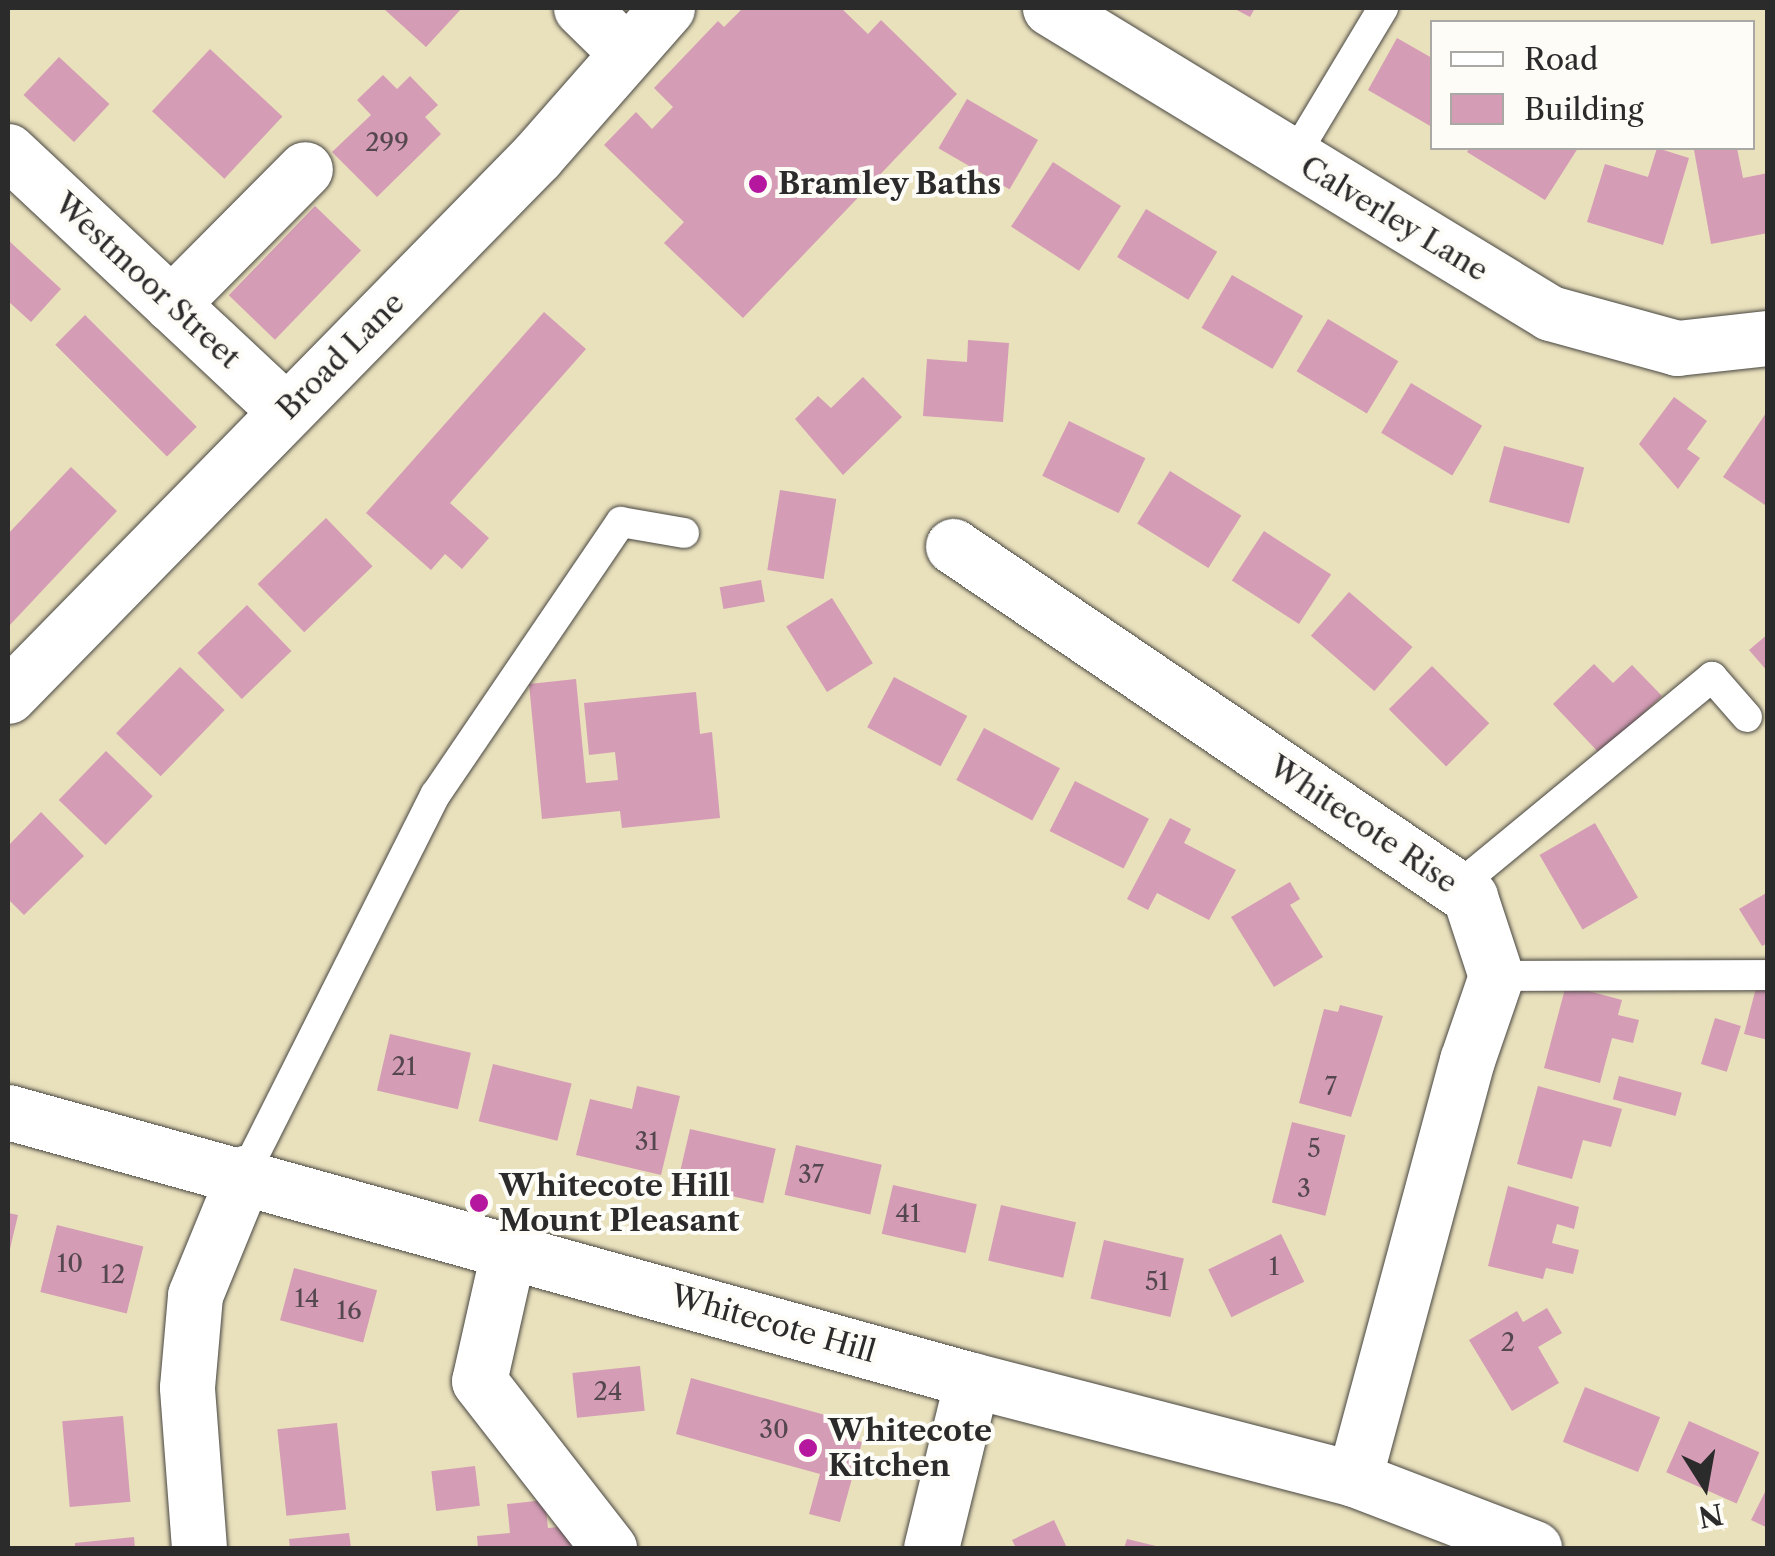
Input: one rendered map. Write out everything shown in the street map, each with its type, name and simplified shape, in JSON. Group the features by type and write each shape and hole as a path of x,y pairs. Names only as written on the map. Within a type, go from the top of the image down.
{"street":[{"path":"581,8 628,53"},
{"name":"Broad Lane","path":"8,696 523,170 667,8"},
{"name":"Calverley Lane","path":"1050,8 1550,314 1677,348 1768,338"},
{"name":"Westmoor Street","path":"8,151 286,411"},
{"path":"171,304 305,169"},
{"name":"Whitecote Rise","path":"953,546 1470,897 1496,976"},
{"path":"1354,1479 1467,1060 1496,976"},
{"name":"Whitecote Hill","path":"8,1112 245,1173 972,1380 1354,1479 1534,1548"},
{"path":"198,1548 188,1386 195,1295 245,1173"},
{"path":"509,1248 479,1381 609,1548"},
{"path":"931,1548 972,1380"}],"lane":[{"path":"1293,158 1382,8"},
{"path":"245,1173 436,794 621,522 684,533"},
{"path":"1456,888 1712,677 1746,717"},
{"path":"1496,976 1768,975"}],"building":[{"path":"383,8 462,8 426,47"},
{"name":"Bramley Baths","path":"743,8 841,8 868,34 881,20 957,94 743,318 664,243 684,222 604,145 636,112 652,129 673,107 654,88 718,21 724,27"},
{"path":"1233,8 1255,8 1250,17"},
{"path":"1397,38 1430,57 1430,126 1368,90"},
{"path":"210,49 282,117 224,179 152,111"},
{"path":"59,57 109,104 74,142 24,95"},
{"path":"383,75 397,89 410,76 438,105 425,117 441,134 377,197 332,152 371,115 357,100"},
{"path":"967,99 1038,140 1010,189 938,148"},
{"path":"1468,150 1577,150 1545,200"},
{"path":"1656,150 1689,158 1663,245 1587,222 1605,164 1648,177"},
{"path":"1694,150 1737,150 1743,178 1768,173 1768,233 1711,244"},
{"path":"1053,162 1121,206 1079,271 1011,227"},
{"path":"315,206 361,250 275,340 229,295"},
{"path":"1146,209 1217,252 1188,300 1117,257"},
{"path":"8,240 61,289 31,322 8,301"},
{"path":"1232,275 1303,316 1273,369 1202,328"},
{"path":"544,312 586,349 450,503 489,538 462,569 445,554 431,570 366,513"},
{"path":"85,315 197,427 167,456 55,345"},
{"path":"1328,319 1398,361 1367,414 1297,371"},
{"path":"968,340 1009,343 1003,422 923,416 927,359 967,362"},
{"path":"863,377 902,417 843,475 795,419 818,396 831,408"},
{"path":"1411,383 1482,426 1452,475 1381,433"},
{"path":"1674,397 1707,421 1687,449 1700,458 1678,489 1639,444"},
{"path":"1768,410 1768,507 1723,477"},
{"path":"1069,421 1145,458 1119,513 1042,476"},
{"path":"1504,446 1584,467 1569,524 1489,502"},
{"path":"71,467 117,511 8,627 8,534"},
{"path":"1170,471 1241,516 1208,568 1137,524"},
{"path":"780,490 836,499 824,579 767,570"},
{"path":"326,518 373,566 304,632 258,584"},
{"path":"1264,531 1331,575 1299,624 1232,580"},
{"path":"761,580 765,602 723,609 720,587"},
{"path":"1349,592 1412,647 1374,691 1311,636"},
{"path":"832,598 873,663 827,692 786,627"},
{"path":"247,605 291,651 242,699 197,653"},
{"path":"1768,634 1768,672 1749,650"},
{"path":"1594,664 1613,683 1632,665 1662,696 1600,754 1553,704"},
{"path":"1432,666 1489,723 1446,766 1389,709"},
{"path":"180,667 225,710 161,776 116,733"},
{"path":"894,677 967,716 941,766 867,727"},
{"path":"576,679 586,783 618,780 615,752 589,755 584,703 696,692 700,734 712,732 720,818 622,828 620,811 542,819 529,684"},
{"path":"984,728 1060,768 1032,820 956,780"},
{"path":"106,751 153,796 106,845 59,800"},
{"path":"1075,781 1149,819 1124,869 1050,831"},
{"path":"41,812 84,856 24,915 8,899 8,846"},
{"path":"1170,818 1191,829 1184,843 1236,870 1209,920 1157,893 1148,910 1127,899"},
{"path":"1595,823 1638,897 1583,929 1540,855"},
{"path":"1290,882 1300,899 1290,905 1323,957 1274,987 1231,917"},
{"path":"1768,892 1768,943 1762,946 1739,909"},
{"path":"1566,985 1622,1000 1618,1015 1639,1020 1633,1043 1612,1038 1600,1083 1544,1068"},
{"path":"1756,988 1768,991 1768,1040 1744,1034"},
{"path":"1340,1005 1383,1016 1351,1117 1299,1103 1324,1009 1338,1012"},
{"path":"1715,1018 1741,1026 1727,1072 1701,1064"},
{"path":"390,1034 471,1053 458,1109 377,1091"},
{"path":"493,1064 572,1084 557,1141 479,1121"},
{"path":"1619,1076 1682,1093 1676,1116 1613,1099"},
{"path":"637,1086 680,1096 661,1175 576,1155 590,1099 632,1109"},
{"path":"1538,1086 1622,1109 1611,1147 1583,1140 1572,1179 1517,1164"},
{"path":"1292,1122 1345,1135 1325,1216 1272,1203"},
{"path":"690,1129 776,1149 763,1203 677,1184"},
{"path":"796,1145 882,1165 870,1214 785,1195"},
{"path":"893,1185 977,1204 966,1253 882,1234"},
{"path":"1508,1186 1579,1207 1574,1229 1557,1224 1552,1243 1579,1250 1573,1274 1546,1268 1543,1279 1488,1266"},
{"path":"1001,1205 1076,1222 1063,1278 988,1261"},
{"path":"8,1213 18,1215 9,1253 8,1253"},
{"path":"57,1225 143,1247 127,1313 40,1292"},
{"path":"1281,1234 1304,1282 1231,1317 1208,1270"},
{"path":"1104,1240 1184,1258 1170,1317 1091,1298"},
{"path":"294,1268 377,1290 363,1342 280,1320"},
{"path":"1547,1308 1562,1333 1538,1347 1559,1383 1512,1411 1469,1340 1517,1311 1523,1322"},
{"path":"640,1366 645,1411 577,1418 572,1373"},
{"path":"691,1378 836,1418 831,1433 862,1442 840,1522 809,1514 820,1474 676,1434"},
{"path":"1585,1387 1660,1417 1638,1472 1563,1442"},
{"path":"123,1416 130,1502 70,1507 62,1421"},
{"path":"1689,1421 1759,1452 1737,1503 1666,1472"},
{"path":"337,1423 346,1510 286,1516 277,1429"},
{"path":"475,1466 480,1506 436,1511 431,1471"},
{"path":"1768,1486 1768,1528 1751,1520"},
{"path":"545,1500 548,1528 569,1526 572,1548 478,1548 477,1536 510,1533 507,1504"},
{"path":"1054,1520 1067,1548 1016,1548 1012,1540"},
{"path":"349,1533 351,1548 290,1548 289,1539"},
{"path":"134,1537 135,1548 75,1548 75,1543"},
{"path":"1127,1539 1160,1547 1160,1548 1124,1548"}],"place":[{"name":"Bramley Baths","path":"758,184"},
{"name":"Whitecote Hill Mount Pleasant","path":"479,1203"},
{"name":"Whitecote Kitchen","path":"808,1448"}]}
